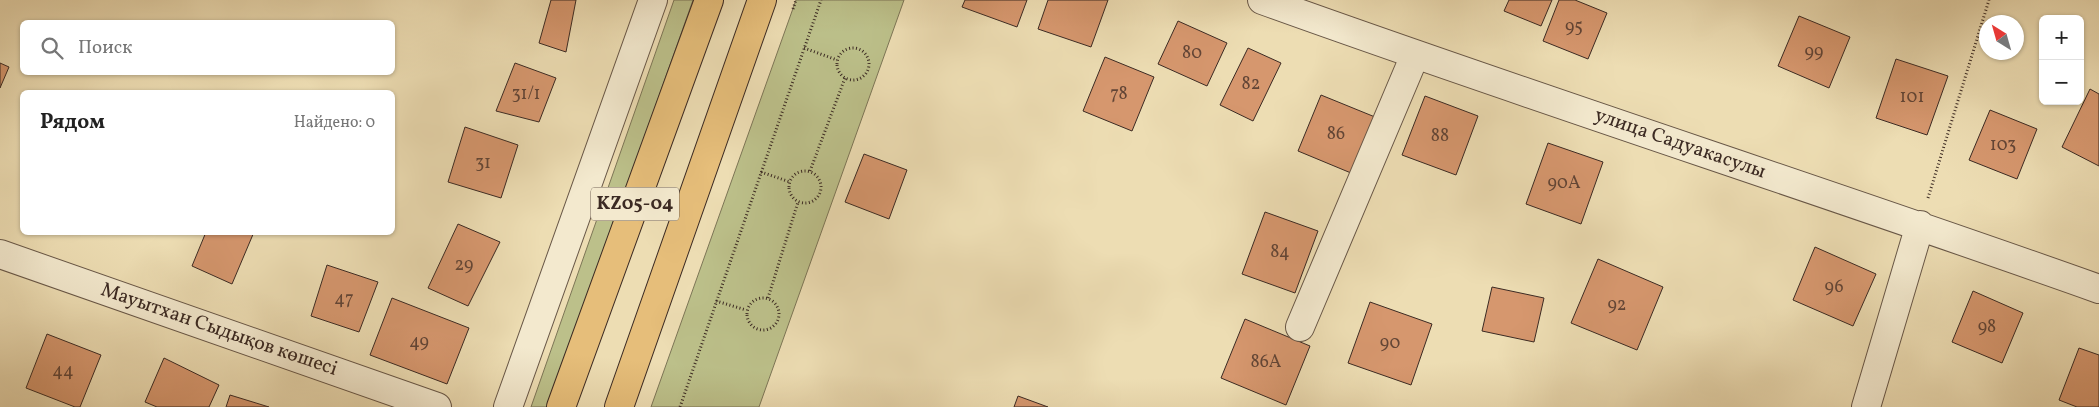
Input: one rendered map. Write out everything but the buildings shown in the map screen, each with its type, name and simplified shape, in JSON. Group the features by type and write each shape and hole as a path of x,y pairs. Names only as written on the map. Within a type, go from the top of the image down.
{"main road":[{"name":"KZ05-04","path":"561,407 709,0"},
{"name":"KZ05-04","path":"619,407 762,0"}],"street":[{"path":"508,407 653,0"},
{"name":"улица Садуакасулы","path":"1262,0 1415,55 1920,225 2099,288"},
{"path":"1300,327 1415,55"},
{"path":"1866,407 1920,225"},
{"name":"Мауытхан Сыдықов көшесі","path":"0,254 437,407"}],"path":[{"path":"680,407 820,0"},
{"path":"1920,225 1989,0"},
{"path":"852,47 863,50 870,65 865,75 856,80 845,78 838,71 837,60 842,51 852,47"},
{"path":"804,48 837,60"},
{"path":"810,171 845,78"},
{"path":"810,171 819,178 822,188 821,194 813,202 798,202 790,194 790,182 794,174 810,171"},
{"path":"761,172 790,182"},
{"path":"768,298 798,202"},
{"path":"768,298 776,304 779,310 778,320 770,328 760,330 751,326 746,316 746,310 756,299 768,298"},
{"path":"716,300 746,310"}],"green space":[{"path":"674,0 693,0 549,407 531,407"},
{"path":"796,0 904,0 759,407 651,407"}]}
